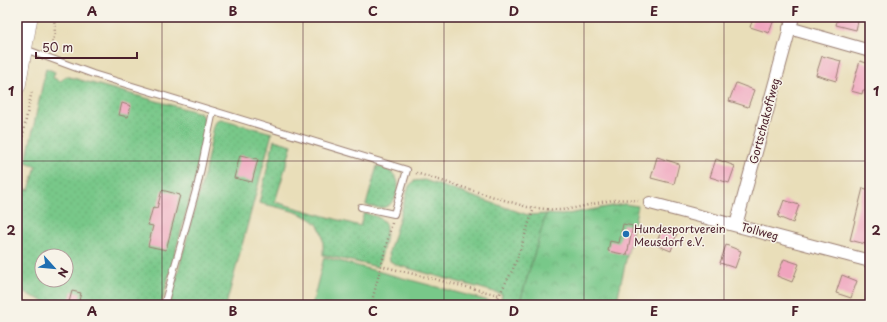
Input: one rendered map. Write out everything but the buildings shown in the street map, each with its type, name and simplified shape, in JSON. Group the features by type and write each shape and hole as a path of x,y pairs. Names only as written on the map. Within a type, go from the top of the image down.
{"main road":[{"path":"17,86 25,49 29,17"}],"street":[{"path":"791,23 870,51"},
{"name":"Gortschakoffweg","path":"736,225 791,23"},
{"name":"Tollweg","path":"650,203 870,261"}],"lane":[{"path":"25,49 92,74 407,170 394,214 361,207"},
{"path":"164,305 198,183 213,111"},
{"path":"17,304 22,305"}],"path":[{"path":"46,56 52,46 55,34 54,17"},
{"path":"17,164 34,83"},
{"path":"407,170 534,208 562,210 626,198 650,203"},
{"path":"496,305 499,295 503,291 516,262 534,208"},
{"path":"371,305 394,214"},
{"path":"381,266 499,295"}],"green space":[{"path":"46,68 55,72 53,78 61,81 66,76 200,113 206,122 195,180 161,305 48,305 46,302 17,290 17,200 20,187 29,190 36,166 26,162"},
{"path":"221,119 272,133 226,305 169,305 205,171 214,126 217,120"},
{"path":"274,140 292,145 275,202 360,226 364,213 380,218 386,226 386,231 378,267 323,255 322,233 319,227 308,217 283,208 259,203"},
{"path":"377,166 392,173 397,179 398,183 395,198 389,205 383,208 376,208 366,205"},
{"path":"424,180 528,215 547,214 519,305 501,300 502,294 397,265 390,261 389,252 409,186 414,181"},
{"path":"624,204 638,206 616,305 519,305 546,214 562,215"},
{"path":"324,257 504,305 312,305"}],"place":[{"name":"Hundesportverein Meusdorf e.V.","path":"626,234"}]}
